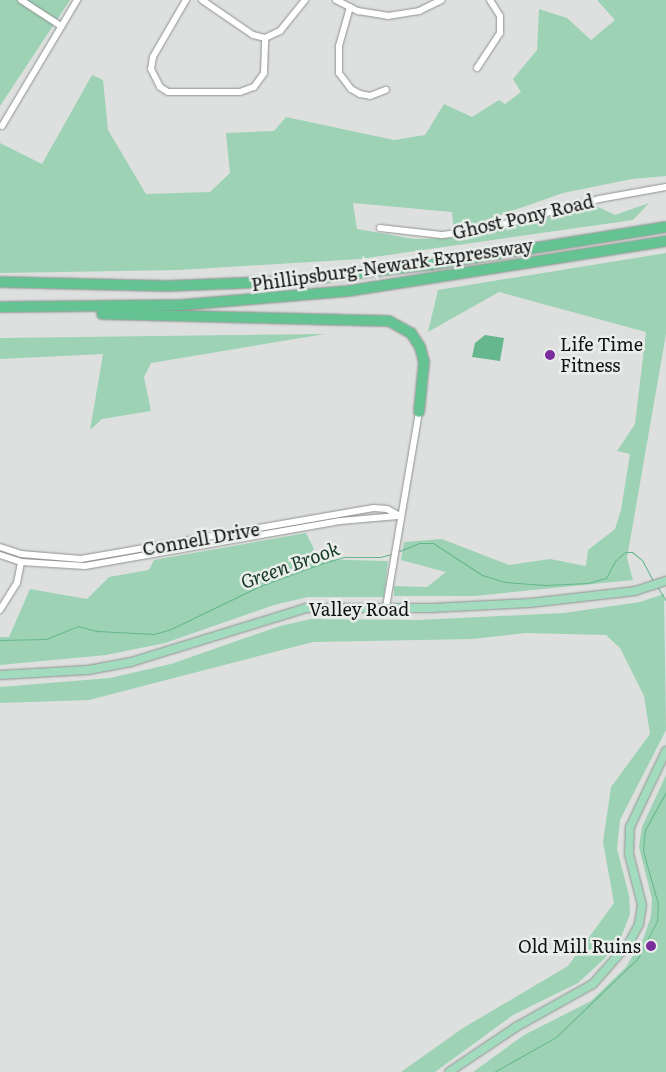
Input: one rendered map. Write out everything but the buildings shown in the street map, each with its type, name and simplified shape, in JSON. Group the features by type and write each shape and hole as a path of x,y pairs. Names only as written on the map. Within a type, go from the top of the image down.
{"highway":[{"name":"Phillipsburg-Newark Expressway","path":"0,282 167,286 292,281 429,265 651,230 666,226"},
{"name":"Phillipsburg-Newark Expressway","path":"0,307 74,308 221,303 348,291 666,241"},
{"path":"74,308 90,313 168,318 389,321 411,333 422,355 419,412"}],"main road":[{"name":"Valley Road","path":"0,675 38,675 131,662 306,608 530,603 649,587 665,582"},
{"path":"449,1072 516,1027 593,984 629,943 642,911 629,854 630,827 666,751"}],"street":[{"path":"21,0 61,26"},
{"path":"2,126 77,0"},
{"path":"186,0 153,57 150,69 160,87 168,92 240,92 254,87 264,73 265,38"},
{"path":"202,0 253,35 265,38 280,31 305,0"},
{"path":"336,0 350,7 378,15 399,15 419,11 442,0"},
{"path":"477,68 500,33 500,16 490,0"},
{"path":"350,7 338,46 339,73 350,89 360,94 370,96 386,90"},
{"name":"Ghost Pony Road","path":"380,228 442,235 482,230 599,199 666,187"},
{"path":"386,607 419,412"},
{"name":"Connell Drive","path":"0,547 21,554 87,558 374,508 386,509 400,516"},
{"name":"Connell Drive","path":"0,555 21,562 85,566 340,521 400,516"},
{"path":"0,610 17,582 21,562"}],"shaded area":[{"path":"0,0 70,0 0,106"},
{"path":"597,0 666,0 666,176 632,179 563,193 454,231 452,212 353,203 357,229 414,239 460,238 596,206 615,215 649,203 633,220 360,259 179,270 0,273 0,143 42,164 92,75 103,80 108,130 146,194 210,192 230,173 226,133 274,131 286,117 394,140 425,135 444,104 472,117 499,100 505,104 521,92 513,79 537,50 539,9 567,18 591,40 615,20"},
{"path":"666,253 666,334 627,558 633,580 474,596 394,596 394,586 427,587 446,572 401,560 404,542 442,539 509,565 550,559 586,566 588,550 615,529 621,510 630,454 617,451 635,424 646,332 499,292 428,332 438,290"},
{"path":"325,334 151,363 144,377 151,411 102,419 90,430 103,354 0,359 0,338"},
{"path":"485,335 504,338 500,361 472,357 475,343"},
{"path":"306,533 314,549 306,559 388,561 384,597 308,597 274,605 165,643 106,655 0,665 0,637 9,637 30,589 87,599 109,577 149,570 154,560"},
{"path":"664,594 666,730 620,820 617,849 629,895 630,914 622,935 604,959 578,983 513,1015 435,1072 401,1072 463,1028 568,966 614,903 603,842 611,787 650,734 644,696 620,648 606,635 525,633 473,639 313,642 89,700 0,703 0,687 110,678 171,664 280,626 311,619 418,620 564,613 640,602"},
{"path":"666,775 666,1072 473,1072 524,1035 591,1001 626,967 644,937 651,916 652,899 639,847 642,827"}],"waterway":[{"name":"Green Brook","path":"397,552 419,543 433,543 482,575 505,582 545,585 588,583 606,578 615,561 625,552 632,552 642,560 653,581"},
{"name":"Green Brook","path":"0,640 46,639 78,626 97,631 154,634 171,629 260,586 320,564 345,557 380,557 391,554"},
{"name":"Green Brook","path":"658,588 666,601"},
{"name":"Green Brook","path":"494,1072 556,1037 638,958 657,921 658,904 643,851 645,830 666,792"}],"place":[{"name":"Life Time Fitness","path":"550,355"},
{"name":"Old Mill Ruins","path":"651,946"}]}
